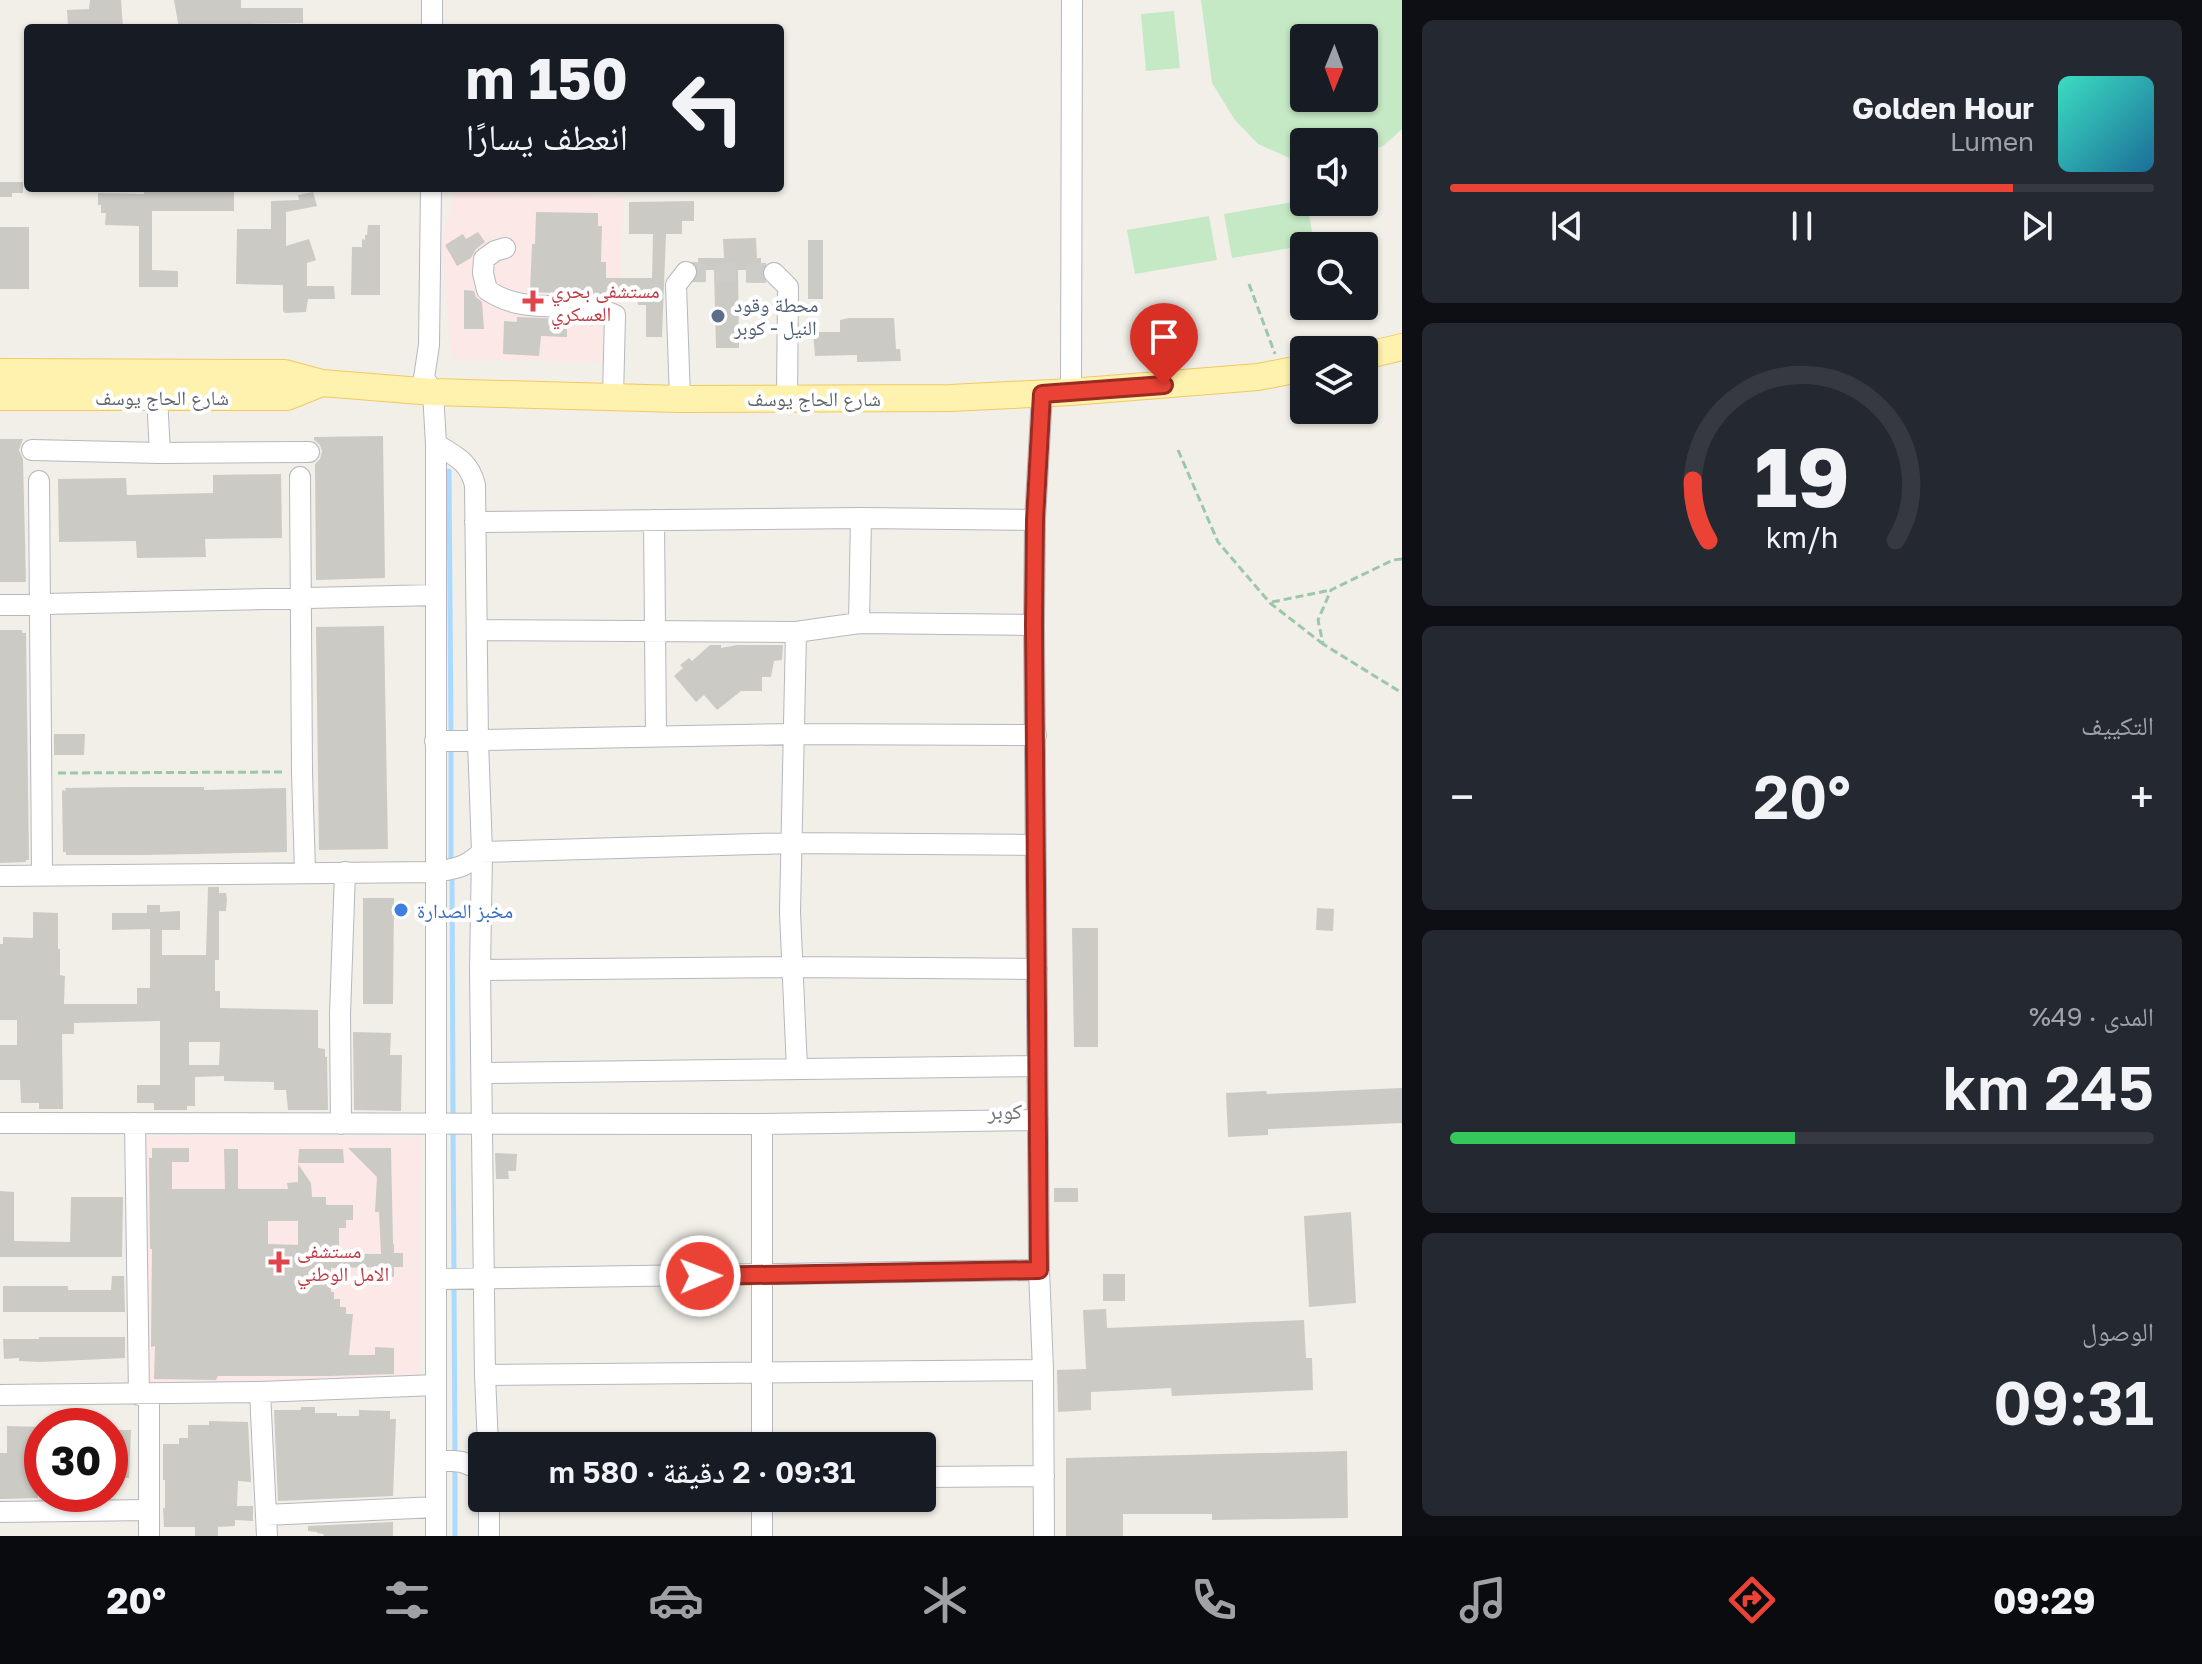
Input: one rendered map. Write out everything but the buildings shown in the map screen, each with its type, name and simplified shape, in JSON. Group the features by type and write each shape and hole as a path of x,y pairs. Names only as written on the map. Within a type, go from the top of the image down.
{"main road":[{"path":"1378,353 1402,347"},
{"name":"شارع الحاج يوسف","path":"0,372 285,373 322,383 433,392 680,399 950,398 1042,394 1258,377 1290,371"},
{"name":"شارع الحاج يوسف","path":"0,397 287,397 322,383"}],"street":[{"path":"432,0 432,24"},
{"path":"1071,392 1072,0"},
{"path":"431,192 429,345 424,378 433,392 436,444 436,595 453,742 482,852 480,970 487,1432"},
{"path":"505,248 484,259 487,290 499,298 515,304 596,308 615,315 613,397"},
{"path":"680,399 676,285 686,272"},
{"path":"774,273 788,287 787,398"},
{"path":"1042,394 1035,520 1034,625 1044,1536"},
{"path":"157,397 160,453"},
{"path":"436,444 460,459 472,471 475,485 477,630 453,742 446,870 435,1123 448,1280 436,1385 448,1461 436,1507 436,1536"},
{"path":"32,450 309,452"},
{"path":"300,477 305,872"},
{"path":"39,481 42,875"},
{"path":"475,522 861,518 1035,520"},
{"path":"859,623 861,518"},
{"path":"654,520 656,736"},
{"path":"0,605 436,595"},
{"path":"477,630 796,632 859,623 1034,625"},
{"path":"796,632 790,912 797,1069"},
{"path":"453,742 794,734 1036,735"},
{"path":"0,876 446,870 468,864 482,852 792,843 1035,845"},
{"path":"341,1124 340,1014 345,872"},
{"path":"480,970 793,967 1037,969"},
{"path":"482,1073 1037,1066"},
{"path":"0,1123 762,1124 1038,1120"},
{"path":"135,1123 149,1536"},
{"path":"762,1124 762,1432"},
{"path":"448,1280 1039,1270"},
{"path":"485,1375 1043,1370"},
{"path":"0,1395 144,1395 436,1385"},
{"path":"260,1392 267,1536"},
{"path":"448,1461 468,1466"},
{"path":"936,1477 1044,1476"},
{"path":"266,1515 436,1507"},
{"path":"0,1512 149,1510"},
{"path":"489,1512 489,1536"},
{"path":"762,1512 762,1536"}],"path":[{"path":"1249,284 1290,364"},
{"path":"1178,450 1218,542 1270,603 1323,644 1402,693"},
{"path":"1270,603 1331,590 1393,560 1402,559"},
{"path":"1323,644 1318,620 1331,590"},
{"path":"41,773 302,772"}],"shaded area":[{"name":"مستشفى بحري العسكري","path":"455,192 623,195 619,362 451,359 442,242"},
{"name":"مستشفى الامل الوطني","path":"138,1136 421,1137 419,1389 140,1387"}],"green space":[{"path":"1201,0 1402,0 1402,129 1383,146 1378,148 1378,128 1290,128 1290,158 1258,144 1235,120 1212,83"},
{"path":"1174,11 1180,68 1146,71 1141,14"},
{"path":"1290,202 1290,216 1309,216 1312,232 1290,232 1290,248 1232,258 1224,214"},
{"path":"1209,216 1217,260 1135,274 1127,230"}],"waterway":[{"path":"449,471 451,734"},
{"path":"451,744 451,862"},
{"path":"452,876 453,1118"},
{"path":"453,1128 454,1274"},
{"path":"454,1284 455,1458"},
{"path":"455,1468 455,1536"}],"tunnel":[{"path":"686,272 774,273"}],"place":[{"name":"مستشفى بحري العسكري","path":"533,301"},
{"name":"محطة وقود النيل - كوبر","path":"718,316"},
{"name":"مخبز الصدارة","path":"401,910"},
{"name":"مستشفى الامل الوطني","path":"279,1262"}],"district":[{"name":"كوبر","path":"1005,1110"}],"route":[{"path":"700,1276 1039,1270 1034,625 1035,520 1042,394 1164,385"}]}
